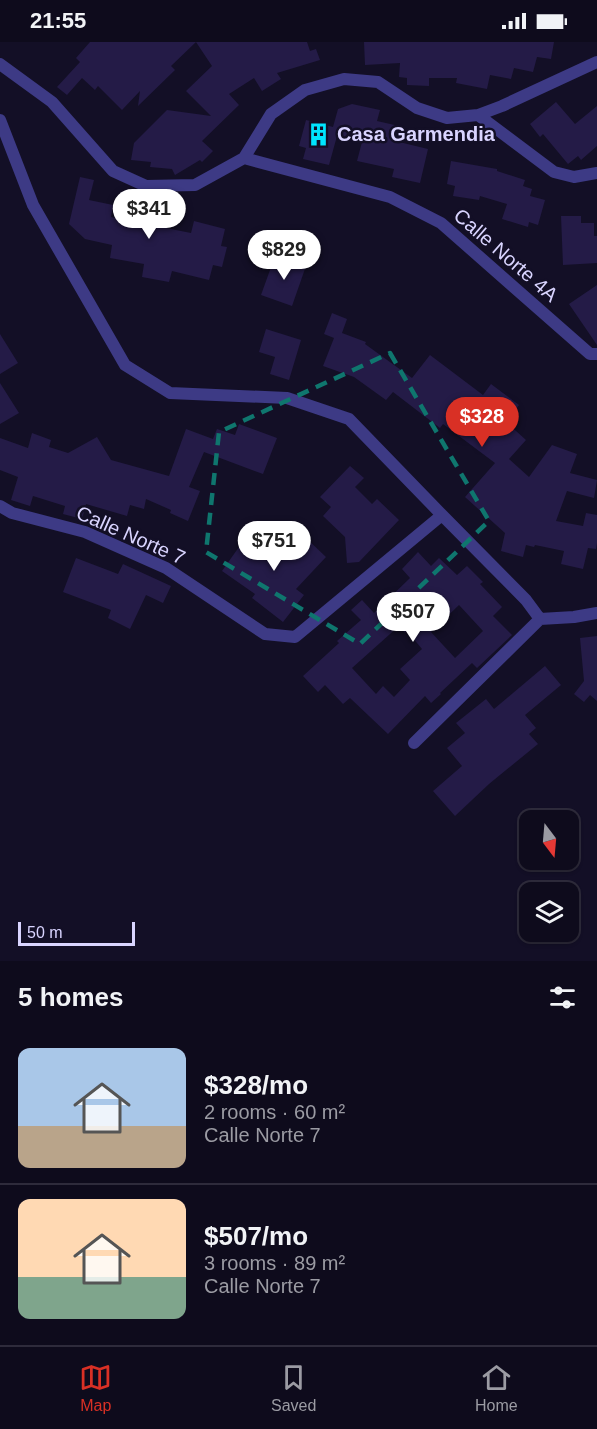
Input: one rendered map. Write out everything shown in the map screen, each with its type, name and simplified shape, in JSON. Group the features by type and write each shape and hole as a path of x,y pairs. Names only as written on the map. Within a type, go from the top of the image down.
{"street":[{"path":"0,64 52,102 113,171 146,186 195,185 244,158 271,114 305,90 344,79 378,82 417,108 447,118 478,115 597,62"},
{"path":"478,115 554,172 574,177 597,173"},
{"path":"0,120 33,205 125,365 170,393 287,398 350,419 526,600 540,619"},
{"name":"Calle Norte 4A","path":"244,158 390,197 441,223 590,354 597,354"},
{"name":"Calle Norte 7","path":"0,506 12,513 85,532 166,568 265,634 295,638 442,515"},
{"path":"414,743 540,619 574,618 597,613"}],"highlighted area":[{"path":"390,353 489,521 360,644 206,552 219,432"}],"building":[{"path":"90,42 196,42 171,66 175,70 138,106 140,91 122,110 98,86 95,90 82,78 67,95 57,87 80,62 76,58"},
{"path":"196,42 307,42 310,51 316,49 320,60 277,73 281,79 262,91 254,78 229,94 239,105 202,141 213,151 202,162 200,160 175,175 172,169 150,167 151,162 131,160 134,143 167,110 211,116 186,91 212,66"},
{"path":"364,42 554,42 551,59 537,57 533,72 514,68 511,79 490,75 487,89 456,83 457,78 429,78 429,86 407,85 407,78 399,77 400,63 365,65"},
{"path":"556,102 575,124 597,106 597,146 581,160 578,156 568,164 543,134 540,137 530,124"},
{"path":"352,104 380,110 377,121 399,126 395,141 428,149 420,183 392,177 394,169 357,161 362,142 337,136 329,165 303,159 306,148 299,146 306,120 333,127 338,109"},
{"path":"451,161 497,169 497,171 525,180 523,186 532,189 530,196 545,200 538,225 529,222 528,227 502,219 507,204 480,196 479,200 453,196 455,186 447,184"},
{"path":"80,177 94,180 89,200 113,205 111,217 191,233 194,221 225,229 221,246 227,247 222,267 213,265 209,280 172,271 169,282 142,277 144,264 110,258 112,245 85,239 69,224"},
{"path":"561,216 581,216 581,223 594,223 594,236 597,236 597,263 563,265"},
{"path":"275,256 306,266 292,306 261,295"},
{"path":"597,285 597,345 569,304"},
{"path":"332,313 347,319 342,333 366,342 365,344 412,378 430,355 483,395 491,384 519,405 506,422 526,440 509,459 529,477 552,445 577,454 570,473 597,480 594,498 567,491 556,521 583,526 586,513 597,515 596,549 588,548 583,569 561,564 564,551 526,545 523,557 501,551 505,533 465,497 495,463 443,424 440,428 393,392 386,400 354,377 323,366 334,338 324,334"},
{"path":"266,329 301,340 289,380 270,374 275,357 259,352"},
{"path":"0,334 18,363 0,374"},
{"path":"0,383 19,413 0,424"},
{"path":"239,424 277,438 263,474 204,452 189,487 200,491 188,521 170,513 171,510 146,499 144,509 130,505 127,516 86,504 82,519 63,514 65,506 33,496 30,506 11,500 18,477 0,470 0,438 28,448 32,433 51,440 49,447 68,453 97,437 111,460 169,476 186,429 213,439 217,429 235,435"},
{"path":"350,466 364,478 355,487 372,504 377,499 399,520 359,562 347,563 345,537 323,516 331,507 320,497"},
{"path":"251,530 287,555 304,536 326,557 296,589 304,595 283,622 252,598 255,594 222,571"},
{"path":"418,552 431,566 439,558 457,575 467,566 502,607 493,616 512,635 477,668 472,663 431,703 425,696 388,734 350,698 343,704 325,685 318,692 303,676 361,620 351,610 362,600 374,613 410,578 402,569","holes":["459,605 483,631 455,658 431,632","399,626 405,633 407,631 422,649 400,669 410,680 394,697 383,686 376,694 352,668"]},
{"path":"76,558 118,574 123,564 171,586 163,603 146,595 130,629 108,618 111,610 63,592"},
{"path":"597,636 597,701 590,695 584,702 574,694 584,681 580,638"},
{"path":"545,666 561,685 525,715 536,728 529,734 538,744 489,784 455,816 433,791 462,766 447,748 465,733 456,723 486,699 494,709"}],"place":[{"name":"Casa Garmendia","path":"319,134"}]}
